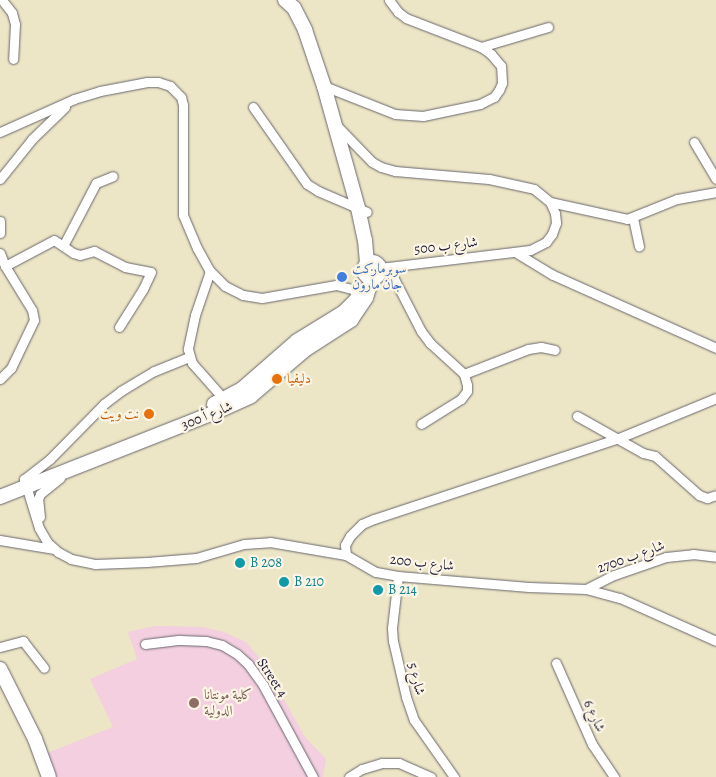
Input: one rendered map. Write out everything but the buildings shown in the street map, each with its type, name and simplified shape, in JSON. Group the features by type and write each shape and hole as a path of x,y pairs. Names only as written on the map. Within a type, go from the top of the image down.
{"street":[{"path":"2,0 12,13 15,24 13,59"},
{"name":"شارع أ 300","path":"0,487 25,483 74,468 227,403 253,381 280,364 297,341 338,322 351,320 362,306 375,269 347,136 305,30 294,8 285,0"},
{"name":"شارع أ 300","path":"300,0 310,20 336,126 363,210"},
{"path":"328,88 395,114 410,116 437,115 480,104 494,97 499,90 503,74 497,59 481,47 406,18 398,12 389,0"},
{"path":"481,47 548,27"},
{"path":"0,132 74,99 100,90 147,82 158,82 170,86 182,97 184,120 183,215 197,248 210,271 225,286 236,292 262,298 336,285 360,290"},
{"path":"0,180 32,139 74,99"},
{"path":"253,107 307,184 318,191 363,210"},
{"path":"336,126 372,162 388,169 489,179 534,189 550,202 627,219 677,198 716,192"},
{"path":"694,142 716,179"},
{"path":"62,246 96,183 113,176"},
{"name":"شارع ب 500","path":"375,269 515,252 538,247 546,242 552,234 556,223 555,213 550,202"},
{"path":"633,218 639,246"},
{"path":"0,221 0,233"},
{"path":"5,266 50,241 56,241 77,255 94,251 125,266 152,272 144,289 119,327"},
{"path":"515,252 553,275 716,348"},
{"path":"0,253 5,266 32,310 34,320 11,368 0,379"},
{"path":"375,269 430,343 464,374 467,386 464,395 421,424"},
{"name":"شارع أ 300","path":"338,322 351,306 375,269"},
{"path":"210,271 191,331 189,357 227,403"},
{"path":"464,374 528,349 541,347 555,350"},
{"path":"25,483 116,394 154,371 189,357"},
{"path":"346,555 345,545 350,536 362,524 618,438 716,398"},
{"name":"شارع أ 300","path":"0,497 25,483 227,403"},
{"path":"576,416 643,453 655,456 699,495 707,498 716,495"},
{"name":"شارع ب 200","path":"43,535 38,502 40,494 74,468"},
{"name":"شارع ب 200","path":"25,483 43,535 54,549 71,559 95,564 196,558 230,547 259,542 346,555 376,572 398,576 529,587 586,589 620,598 716,641"},
{"path":"0,540 54,549"},
{"name":"شارع ب 2700","path":"586,589 614,575 666,557 693,554 716,557"},
{"name":"شارع 5","path":"398,576 392,628 393,641 406,697 414,720 454,777"},
{"name":"Street 4","path":"145,644 174,640 206,641 222,645 236,654 248,664 263,685 314,777"},
{"path":"0,648 23,641 44,668"},
{"name":"شارع 6","path":"556,663 592,744 614,777"},
{"path":"0,669 35,739 49,777"},
{"path":"350,777 362,769 382,763 399,763 431,777"}],"shaded area":[{"name":"كلية مونتانا الدولية","path":"155,626 203,627 224,632 246,642 263,662 305,737 326,759 323,777 56,777 47,753 113,727 90,679 137,659 128,632"}],"place":[{"name":"سوبرماركت جان مارون","path":"342,277"},
{"name":"دليفيا","path":"277,379"},
{"name":"نت ويت","path":"149,414"},
{"name":"B 208","path":"240,563"},
{"name":"B 210","path":"284,582"},
{"name":"B 214","path":"378,590"},
{"name":"كلية مونتانا الدولية","path":"194,703"}]}
